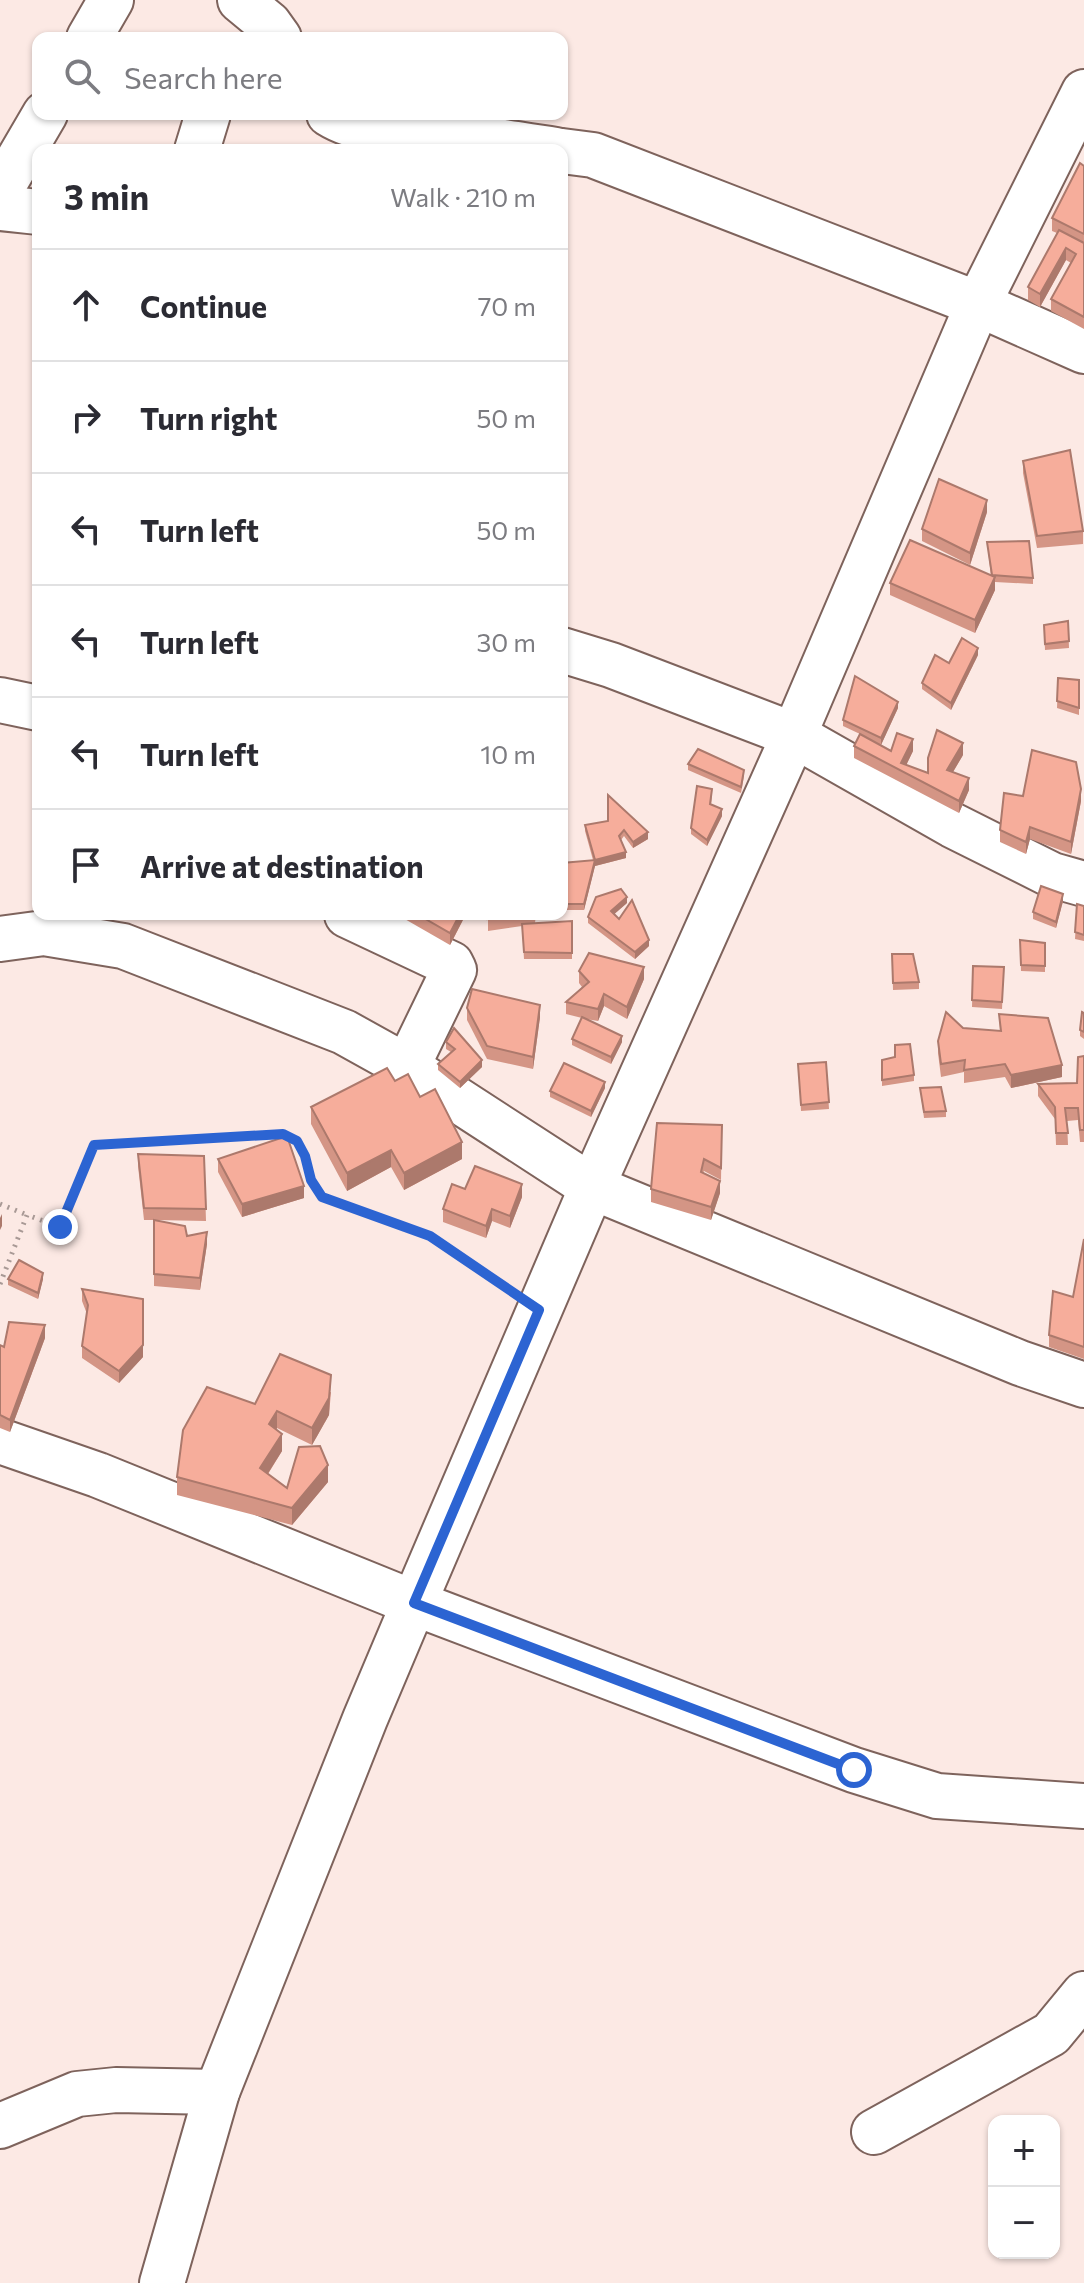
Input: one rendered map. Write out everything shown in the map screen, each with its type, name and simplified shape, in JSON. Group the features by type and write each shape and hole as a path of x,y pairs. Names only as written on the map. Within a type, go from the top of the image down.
{"street":[{"path":"92,32 111,0"},
{"path":"239,13 269,24 275,32"},
{"path":"162,2283 217,2092 359,1733 592,1187 794,735 978,304 1084,92"},
{"path":"0,191 41,120"},
{"path":"199,144 206,120"},
{"path":"339,120 386,131 517,144"},
{"path":"568,151 593,155 978,304 1084,351"},
{"path":"0,208 32,211"},
{"path":"568,652 611,665 794,735 952,825 1052,875 1084,884"},
{"path":"0,700 32,707"},
{"path":"358,920 451,964 454,970 407,1067"},
{"path":"0,939 44,933 126,930 344,1032 407,1067 592,1187 1020,1363 1084,1385"},
{"path":"0,1441 98,1475 414,1603 854,1770 937,1796 1084,1806"},
{"path":"874,2132 1051,2034 1084,1994"},
{"path":"0,2126 77,2094 116,2090 217,2092"}],"path":[{"path":"0,1204 60,1227 94,1145 283,1134 297,1141 305,1156 311,1180 322,1197 430,1236 539,1310"},
{"path":"0,1284 27,1215"}],"building":[{"path":"1080,163 1084,166 1084,234 1052,218"},
{"path":"1059,230 1084,243 1084,317 1051,299 1076,254 1066,248 1040,294 1028,287"},
{"path":"1070,450 1083,531 1037,536 1023,461"},
{"path":"939,479 987,500 970,553 922,529"},
{"path":"910,540 995,577 975,620 890,583"},
{"path":"1029,541 1033,578 992,575 987,542"},
{"path":"1068,621 1069,641 1045,644 1044,625"},
{"path":"962,638 978,648 951,703 922,683 935,655 949,663"},
{"path":"855,676 898,702 881,738 843,720"},
{"path":"1058,678 1079,680 1079,708 1057,701"},
{"path":"937,730 963,743 947,770 969,778 959,801 854,746 860,734 891,751 897,733 913,739 901,763 928,773 928,758"},
{"path":"698,749 744,770 741,787 688,764"},
{"path":"1032,750 1076,762 1081,789 1071,842 1030,827 1026,842 1000,830 1004,793 1023,796"},
{"path":"697,786 712,789 710,804 722,809 707,840 691,828"},
{"path":"608,795 648,832 633,842 624,830 619,836 626,852 595,860 585,825 608,821"},
{"path":"595,860 584,904 568,904 568,862"},
{"path":"1041,886 1063,894 1056,922 1033,912"},
{"path":"621,889 627,897 611,911 619,919 632,900 649,940 635,952 588,917 596,897"},
{"path":"1077,904 1084,906 1084,935 1075,932"},
{"path":"427,920 457,920 450,933"},
{"path":"572,921 572,953 524,952 522,924"},
{"path":"1020,940 1045,943 1045,966 1021,965"},
{"path":"589,953 644,967 627,1007 604,994 598,1009 566,1002 589,982 579,971"},
{"path":"892,954 913,954 919,982 893,983"},
{"path":"973,966 1004,967 1002,1002 972,1000"},
{"path":"472,989 540,1005 533,1057 487,1046 467,1008"},
{"path":"946,1012 963,1028 1001,1031 999,1014 1048,1018 1062,1065 1011,1075 1005,1064 964,1070 965,1060 941,1064 938,1041"},
{"path":"1084,1013 1084,1032 1080,1030"},
{"path":"582,1017 622,1036 611,1057 572,1039"},
{"path":"454,1028 482,1060 460,1082 438,1064 455,1049 446,1042"},
{"path":"910,1044 914,1075 882,1080 882,1060 895,1057 895,1045"},
{"path":"1084,1056 1084,1130 1080,1130 1078,1108 1065,1108 1068,1133 1056,1133 1055,1107 1038,1084 1077,1083 1078,1057"},
{"path":"826,1062 829,1102 801,1105 798,1064"},
{"path":"564,1063 605,1082 591,1111 550,1091"},
{"path":"387,1068 395,1081 408,1074 420,1097 435,1089 462,1142 404,1173 391,1150 347,1173 311,1107"},
{"path":"941,1087 946,1111 924,1112 920,1088"},
{"path":"657,1123 722,1125 721,1168 704,1159 701,1172 720,1181 711,1207 651,1189"},
{"path":"287,1136 304,1186 242,1204 218,1159"},
{"path":"138,1154 204,1156 206,1209 144,1208"},
{"path":"475,1166 522,1184 510,1216 492,1209 486,1226 443,1209 452,1184 465,1189"},
{"path":"154,1220 185,1226 187,1236 207,1232 200,1278 154,1274"},
{"path":"1084,1239 1084,1347 1049,1335 1053,1291 1073,1297"},
{"path":"19,1260 43,1273 38,1293 8,1279"},
{"path":"82,1289 143,1299 143,1345 119,1371 82,1346 88,1305"},
{"path":"9,1322 45,1325 10,1420 0,1415 0,1345 4,1347"},
{"path":"280,1354 331,1375 329,1398 312,1428 277,1411 269,1424 282,1434 260,1468 287,1488 299,1447 320,1446 328,1465 292,1508 177,1477 183,1430 207,1387 255,1404"}],"route":[{"path":"60,1227 91,1146 283,1134 297,1141 305,1156 311,1180 322,1197 430,1236 539,1310 414,1603 854,1770"}]}
